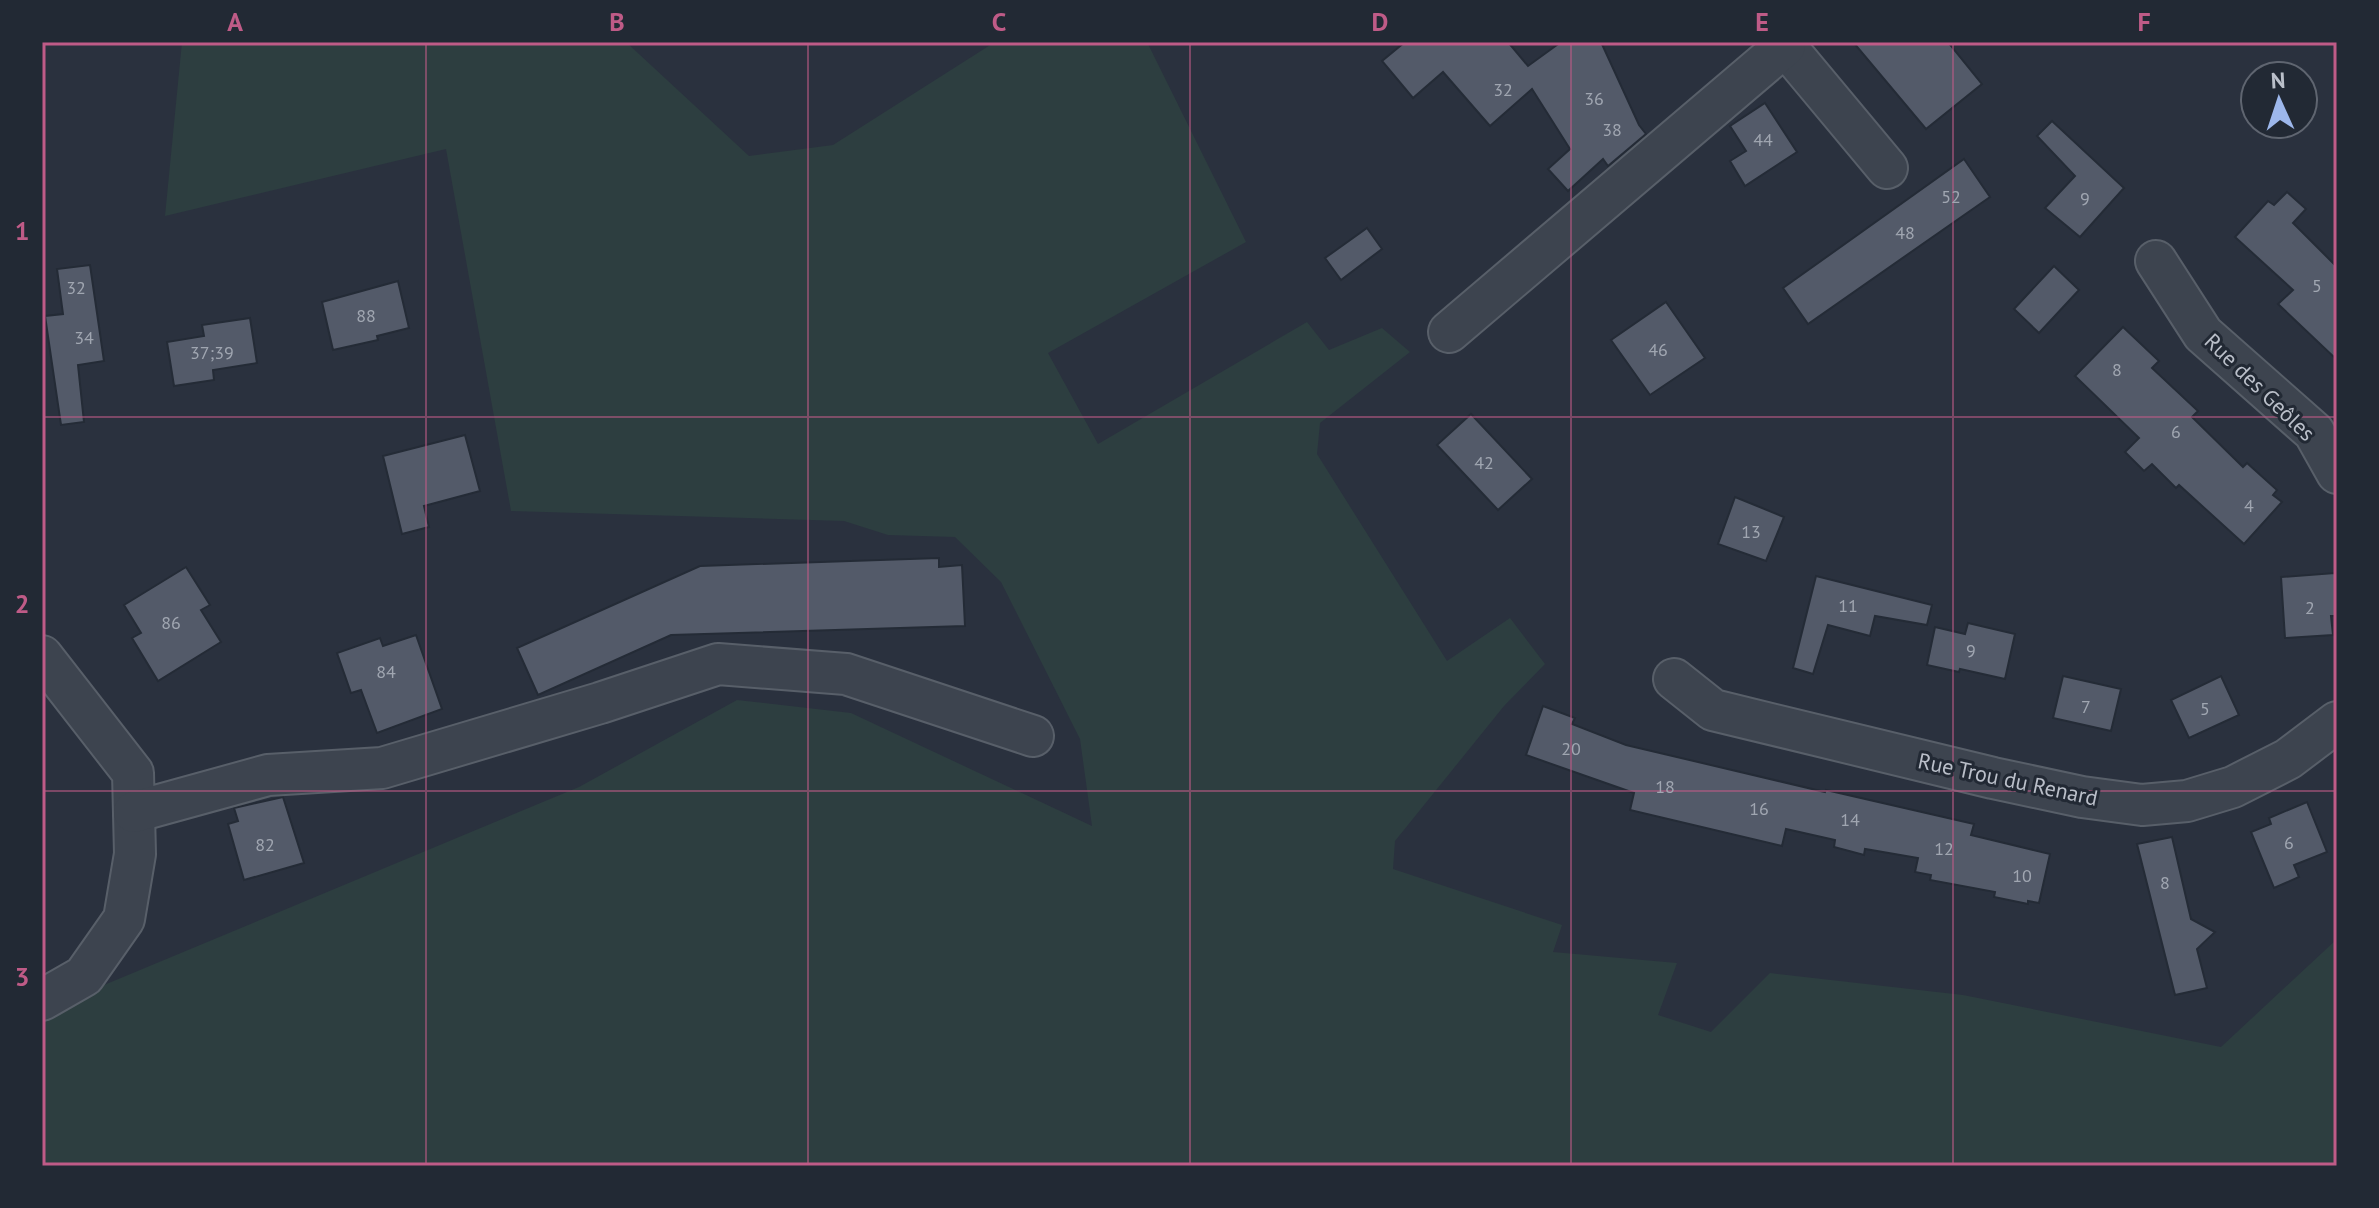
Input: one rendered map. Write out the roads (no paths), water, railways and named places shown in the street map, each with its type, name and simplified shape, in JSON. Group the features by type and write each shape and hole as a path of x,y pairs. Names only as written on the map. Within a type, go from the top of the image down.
{"street":[{"path":"1449,332 1784,44 1887,168"},
{"name":"Rue des Geôles","path":"2156,261 2203,334 2314,432 2337,473"},
{"path":"42,656 133,773 135,854 124,919 84,976 42,1000"},
{"path":"134,812 268,775 382,768 718,664 846,674 1033,736"},
{"name":"Rue Trou du Renard","path":"1674,679 1713,710 1993,778 2082,797 2142,805 2187,801 2233,787 2288,759 2337,722"}]}
